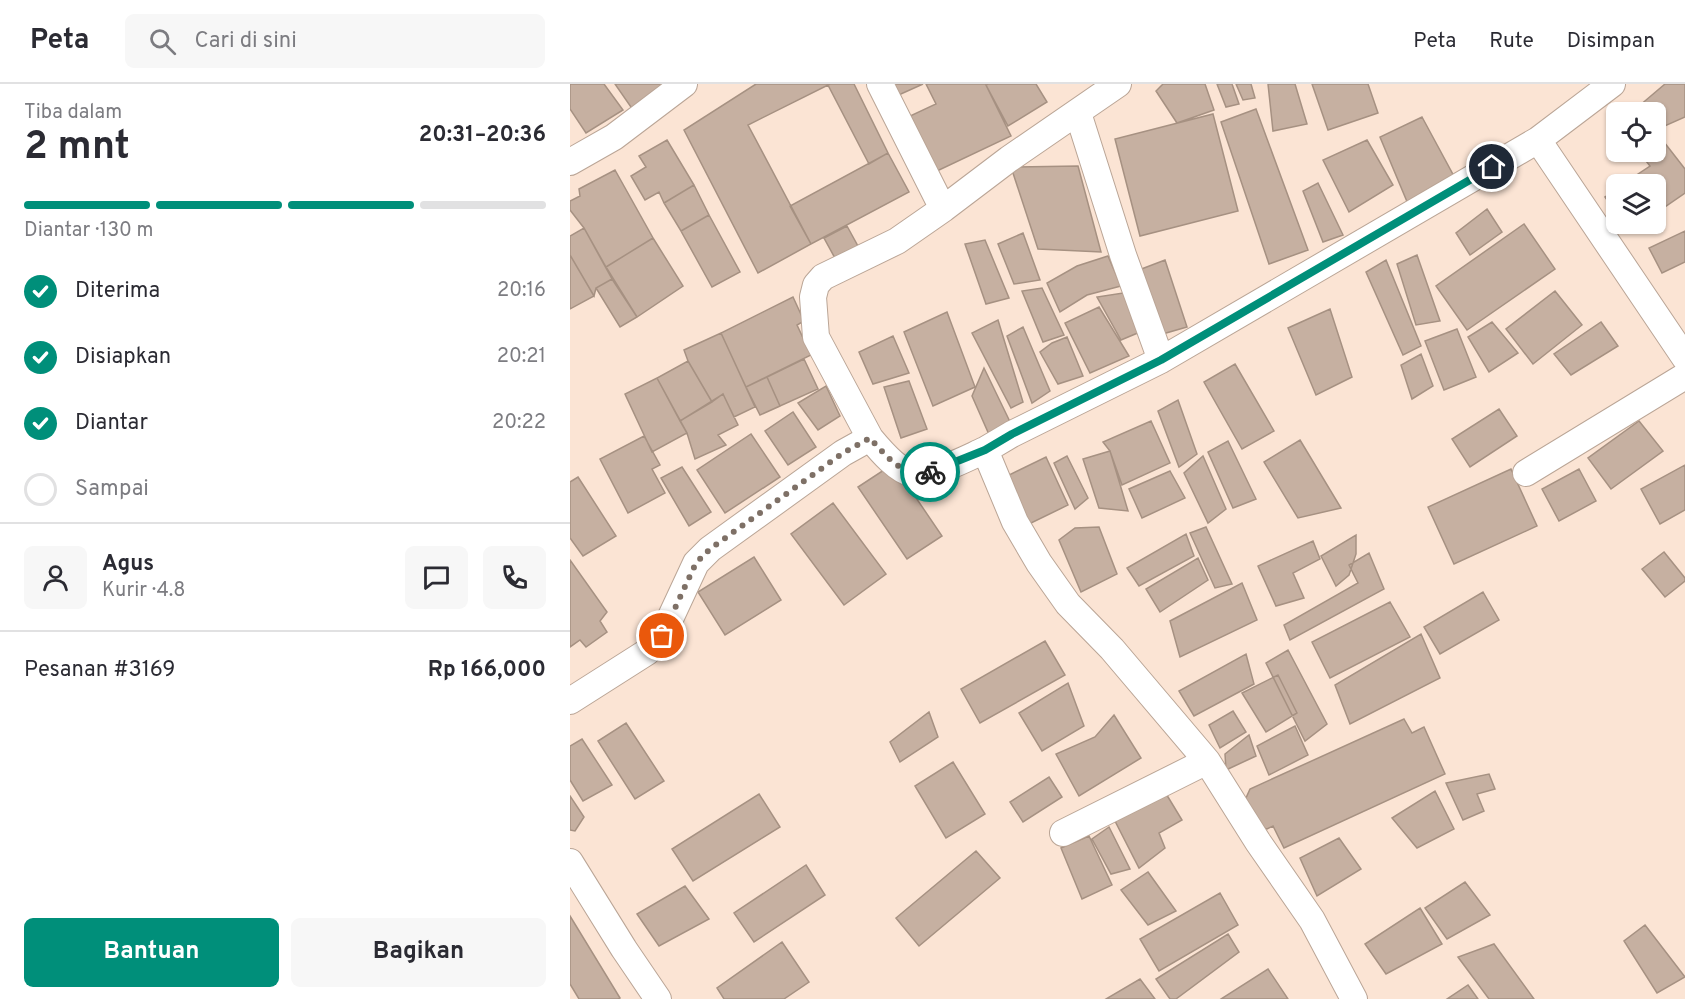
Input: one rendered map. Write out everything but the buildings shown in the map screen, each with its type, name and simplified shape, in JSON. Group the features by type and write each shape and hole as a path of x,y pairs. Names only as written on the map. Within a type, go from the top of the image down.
{"street":[{"path":"570,162 614,137 684,84"},
{"path":"880,84 934,192"},
{"path":"1118,84 1009,159 934,192 897,241 823,277 816,285 813,297 816,337 870,438 887,458 912,474 927,474 985,450 1012,434 1161,360 1538,140 1612,84"},
{"path":"1078,113 1123,255 1161,360"},
{"path":"1538,140 1685,358"},
{"path":"1526,473 1685,376"},
{"path":"570,701 647,652 662,636 696,563 710,549 843,453 870,438"},
{"path":"985,450 1015,522 1039,563 1068,604 1112,649 1207,761 1258,842 1312,920 1354,999"},
{"path":"1063,833 1207,761"},
{"path":"570,862 658,999"}],"way so far":[{"path":"662,636 696,563 710,549 843,453 870,438 887,458 912,474 930,472"}],"route":[{"path":"930,472 985,450 1012,434 1161,360 1492,167"}]}
